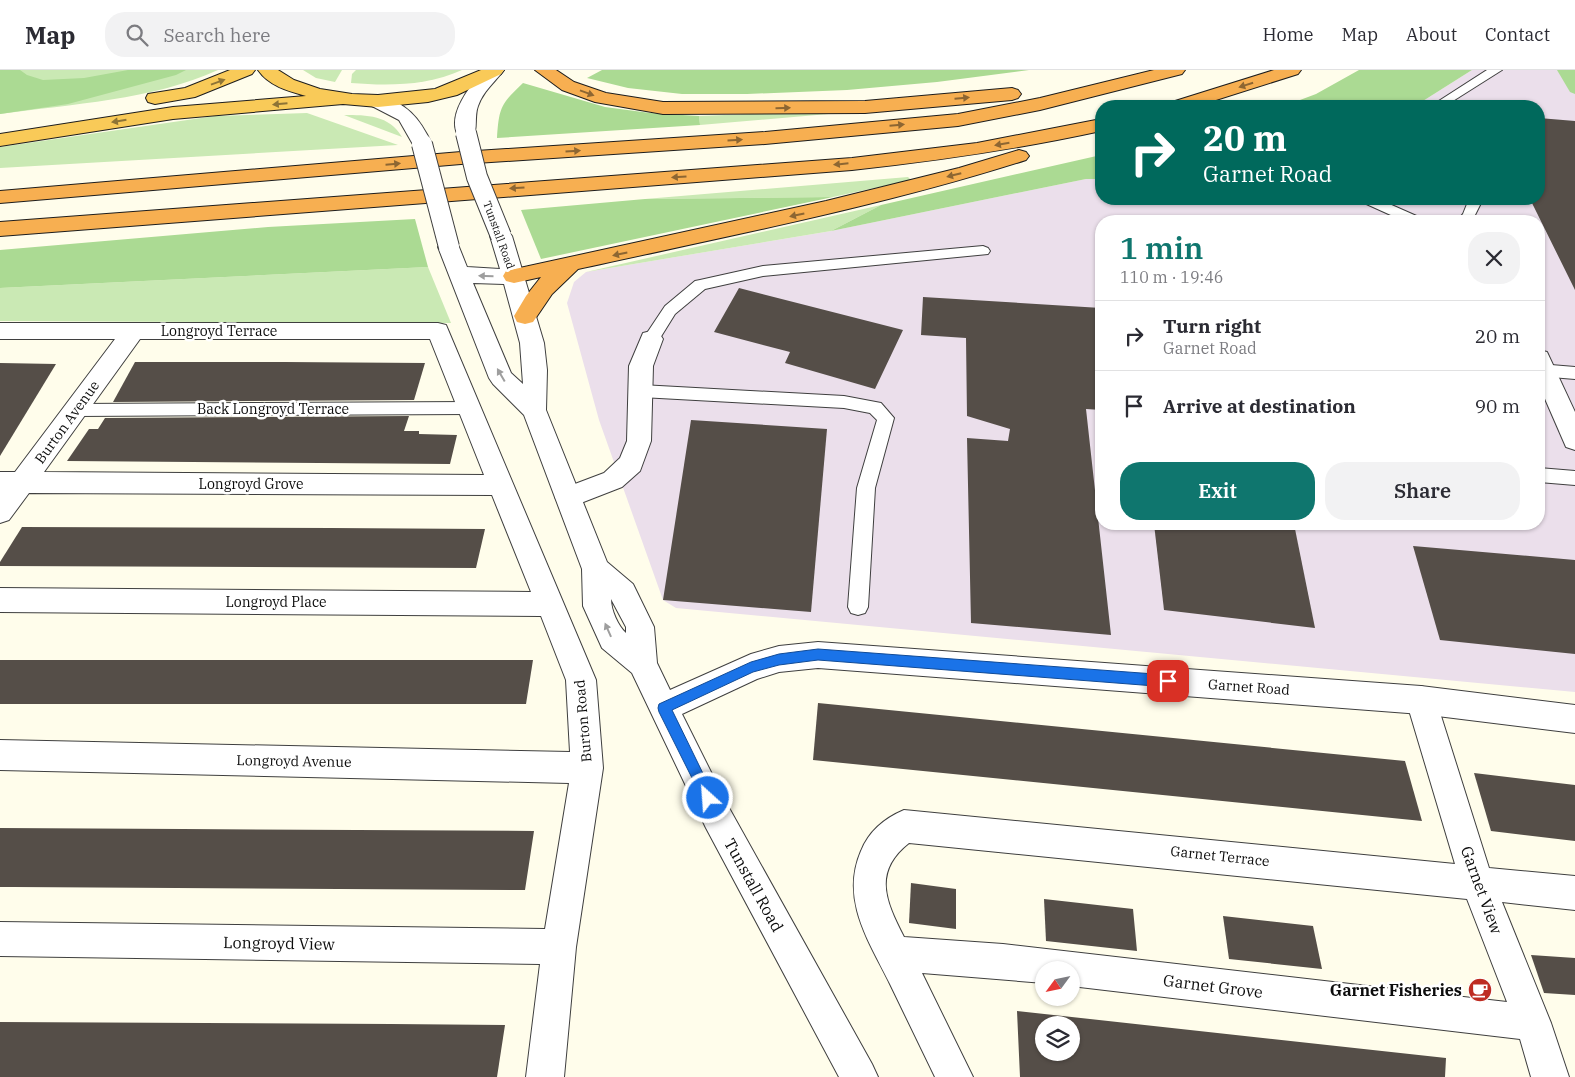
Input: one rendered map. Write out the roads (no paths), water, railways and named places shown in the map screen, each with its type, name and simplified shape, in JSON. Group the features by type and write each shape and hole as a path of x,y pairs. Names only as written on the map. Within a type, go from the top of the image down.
{"highway":[{"path":"77,110 189,93 246,70"},
{"path":"267,70 272,76 297,89 346,98 377,101 437,95 495,70"},
{"path":"544,70 568,86 602,98 673,108 865,107 1121,84"},
{"path":"0,197 461,158 765,138 958,120 1040,104 1176,70"},
{"path":"1199,100 1292,70"},
{"path":"0,140 173,113 346,98"},
{"path":"0,229 811,167 964,151 1063,134 1095,126"},
{"path":"514,276 826,208 965,173 1095,133"},
{"path":"0,188 344,169"},
{"path":"525,316 538,294 553,277 570,265"}],"street":[{"name":"Tunstall Road","path":"495,70 469,101 464,117 466,133 477,177 501,236 514,276 532,343 535,370 534,410 596,569 597,606 612,639 642,664 717,817 859,1077"},
{"name":"Tunstall Road","path":"377,101 399,110 413,122 422,144 458,273 502,378 534,410"},
{"path":"458,273 472,276 514,276"},
{"name":"Longroyd Terrace","path":"0,331 438,331"},
{"name":"Burton Avenue","path":"0,512 11,482 76,410 134,331"},
{"name":"Burton Road","path":"438,331 581,680 587,768 559,947 545,1077"},
{"path":"568,497 613,480 631,464 639,441 641,366 651,339"},
{"path":"1545,375 1575,440"},
{"name":"Longroyd Grove","path":"11,482 502,485"},
{"name":"Longroyd Place","path":"0,600 551,604"},
{"name":"Garnet Road","path":"664,708 751,667 779,659 818,655 1421,700 1575,719"},
{"name":"Garnet View","path":"1421,700 1477,882 1532,1023 1550,1077"},
{"name":"Longroyd Avenue","path":"0,755 587,768"},
{"name":"Garnet Terrace","path":"893,954 875,916 869,895 869,873 876,853 888,837 904,826 1575,893"},
{"name":"Longroyd View","path":"0,939 559,947"},
{"path":"893,954 954,1077"},
{"name":"Garnet Grove","path":"893,954 1003,961 1532,1023"}],"lane":[{"path":"1448,100 1496,70"},
{"path":"1380,205 1403,215"},
{"path":"651,339 670,310 700,285 763,271 982,252"},
{"path":"1545,367 1575,373"},
{"path":"641,391 844,402 875,407 886,418 866,488 858,608"},
{"name":"Back Longroyd Terrace","path":"76,410 471,408"},
{"path":"1545,476 1575,478"}],"place":[{"name":"Garnet Fisheries","path":"1480,990"}]}
